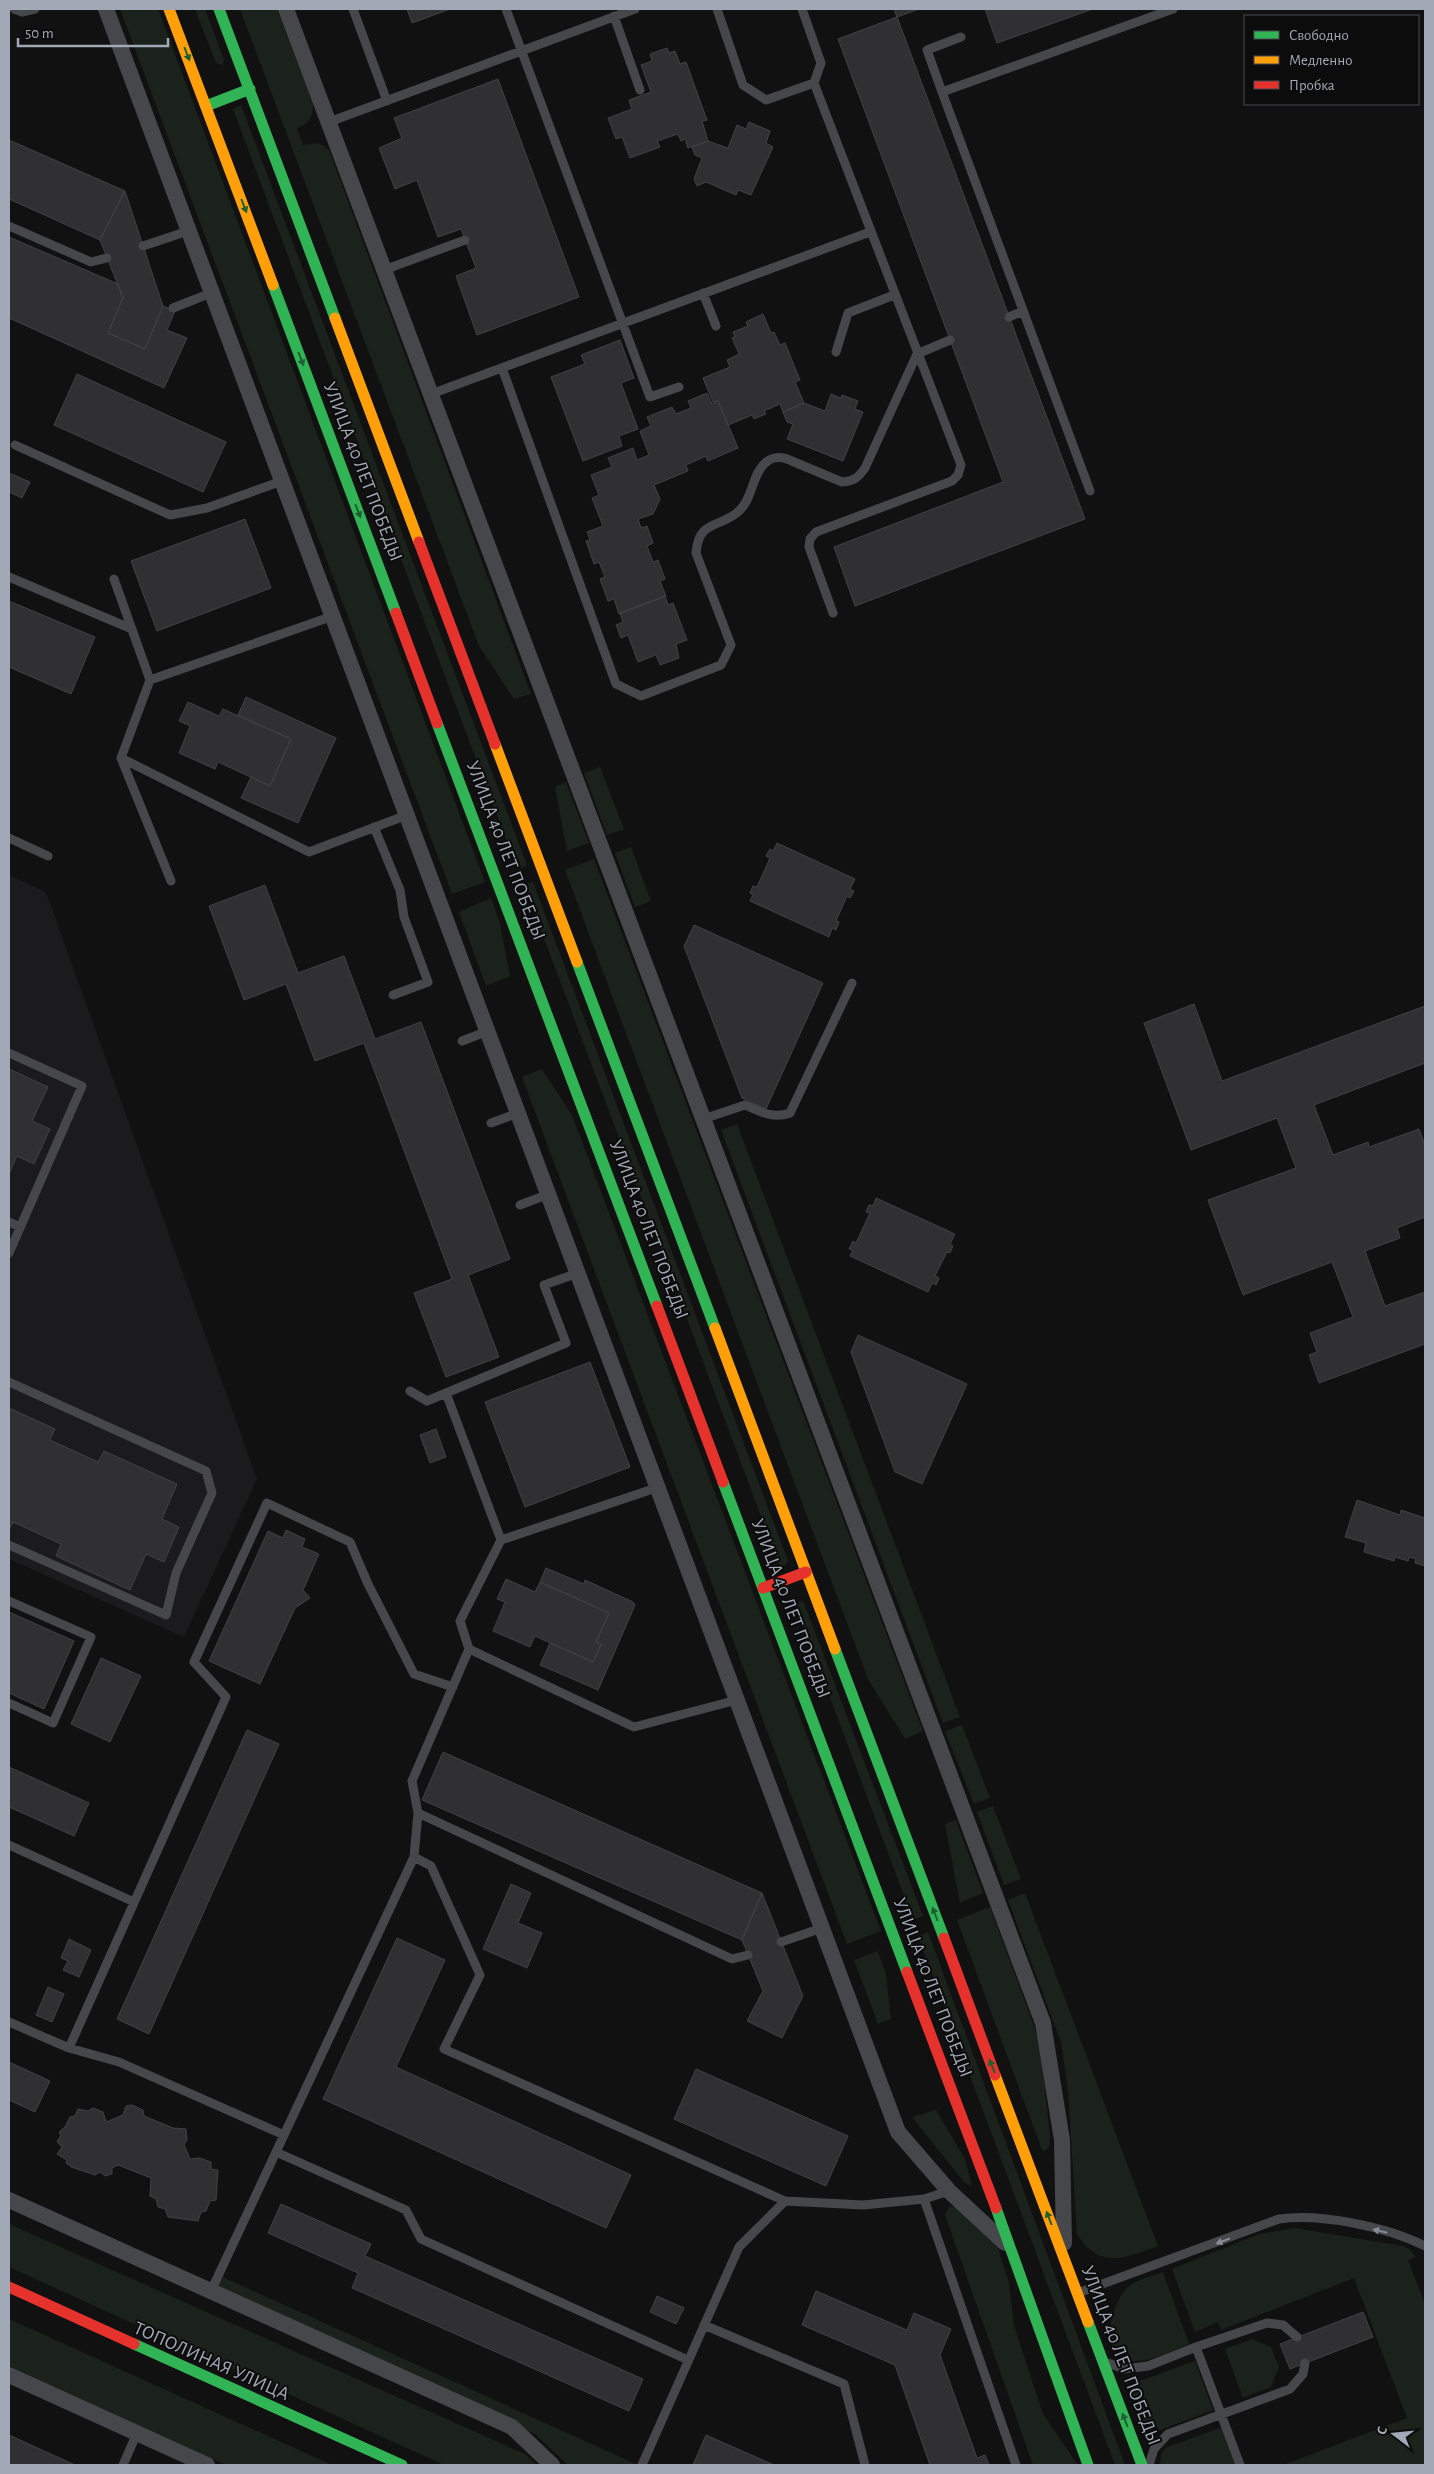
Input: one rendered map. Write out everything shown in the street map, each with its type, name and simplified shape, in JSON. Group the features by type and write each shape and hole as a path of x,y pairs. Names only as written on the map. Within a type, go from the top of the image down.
{"main road":[{"name":"УЛИЦА 40 ЛЕТ ПОБЕДЫ","path":"169,9 1011,2248 1088,2465"},
{"name":"УЛИЦА 40 ЛЕТ ПОБЕДЫ","path":"220,9 1142,2465"},
{"path":"206,106 250,89"},
{"path":"763,1588 806,1572"},
{"name":"ТОПОЛИНАЯ УЛИЦА","path":"9,2287 402,2465"}],"street":[{"path":"106,9 578,1273 656,1488 898,2132 949,2191 1011,2248"},
{"name":"УЛИЦА 40 ЛЕТ ПОБЕДЫ","path":"286,9 1043,2023 1062,2140 1065,2260"},
{"path":"9,2200 512,2427 552,2465"},
{"path":"9,2374 207,2465"}],"lane":[{"path":"14,9 22,12 35,9"},
{"path":"353,9 387,101"},
{"path":"506,9 650,397 679,387"},
{"path":"329,122 635,9"},
{"path":"717,9 743,85 766,100 814,83"},
{"path":"802,9 821,62 814,83 961,465 958,474 952,481 816,532 810,539 808,548 833,613"},
{"path":"942,92 1173,9"},
{"path":"614,16 640,90"},
{"path":"961,38 927,50 1090,491"},
{"path":"9,226 91,262 107,258"},
{"path":"143,246 188,231"},
{"path":"431,394 870,232"},
{"path":"384,270 465,240"},
{"path":"173,308 211,293"},
{"path":"704,293 716,326"},
{"path":"836,352 848,313 894,295"},
{"path":"1009,317 1024,311"},
{"path":"502,368 616,684 640,696 721,665 731,644 696,553 697,543 702,532 709,525 734,515 741,509 749,498 761,469 772,458 779,456 787,458 842,482 858,478 865,468 917,354 950,340"},
{"path":"14,445 170,515 207,508 282,481"},
{"path":"9,577 132,629"},
{"path":"114,579 150,680 121,758 171,881"},
{"path":"150,680 332,616"},
{"path":"121,758 309,852 407,815"},
{"path":"374,827 400,890 404,917 428,982 393,995"},
{"path":"9,838 48,856"},
{"path":"703,1119 745,1105 770,1116 780,1117 790,1113 852,983"},
{"path":"462,1041 488,1031"},
{"path":"9,1053 82,1086 9,1253"},
{"path":"491,1123 518,1113"},
{"path":"520,1205 548,1194"},
{"path":"9,1222 20,1227"},
{"path":"410,1391 427,1401 566,1343 544,1285 578,1273"},
{"path":"9,1382 206,1471 212,1493 176,1573 166,1615 9,1544"},
{"path":"446,1393 502,1540"},
{"path":"211,2291 414,1857 418,1813 412,1781 469,1649 460,1621 502,1540 656,1488"},
{"path":"69,2048 226,1697 194,1662 267,1503 350,1542 368,1584 414,1674 452,1687"},
{"path":"9,1601 91,1637 53,1723 9,1703"},
{"path":"469,1649 634,1727 737,1700"},
{"path":"418,1813 732,1959 748,1955"},
{"path":"9,1845 134,1902"},
{"path":"414,1857 431,1866 480,1975 444,2049 785,2201 862,2205 924,2199 949,2191"},
{"path":"782,1942 822,1928"},
{"path":"9,2022 69,2048 119,2062 284,2135"},
{"path":"276,2152 406,2210 421,2239 688,2360"},
{"path":"924,2199 1016,2465"},
{"path":"642,2465 738,2247 785,2201"},
{"path":"1077,2293 1279,2219 1300,2216 1322,2218 1406,2236 1425,2246"},
{"path":"1103,2361 1124,2369 1148,2366 1196,2347 1267,2323 1282,2325 1297,2337"},
{"path":"704,2325 844,2384 865,2465"},
{"path":"1196,2347 1240,2465"},
{"path":"1149,2465 1154,2449 1168,2434 1290,2389 1303,2374 1305,2363"},
{"path":"123,2465 137,2433"}],"shaded area":[{"path":"120,9 158,9 485,882 452,894"},
{"path":"195,9 205,9 224,60 222,65 216,63"},
{"path":"240,9 277,9 313,103 310,119 297,128 303,145 317,144 329,150 531,694 514,699 479,646"},
{"path":"241,105 527,865 517,869 233,109"},
{"path":"600,767 624,829 607,835 584,773"},
{"path":"566,782 589,843 567,851 555,787"},
{"path":"631,847 651,901 635,907 615,853"},
{"path":"594,859 923,1731 905,1739 868,1679 565,870"},
{"path":"9,875 46,892 257,1479 184,1637 9,1559"},
{"path":"533,882 788,1561 784,1567 779,1564 524,885"},
{"path":"491,898 500,923 510,976 486,986 459,912"},
{"path":"542,1069 572,1115 881,1931 847,1944 522,1077"},
{"path":"737,1124 960,1717 943,1723 721,1130"},
{"path":"799,1601 804,1603 923,1916 913,1920 796,1606"},
{"path":"962,1725 990,1798 974,1804 945,1731"},
{"path":"993,1806 1021,1879 1004,1885 977,1812"},
{"path":"956,1820 983,1893 960,1903 945,1824"},
{"path":"1025,1893 1158,2246 1135,2254 1114,2258 1104,2257 1094,2253 1077,2234 1068,2090 1061,2042 1008,1900"},
{"path":"990,1907 1034,2026 1041,2054 1050,2136 1049,2147 1045,2151 1042,2150 957,1920"},
{"path":"928,1932 1125,2465 1115,2465 918,1936"},
{"path":"878,1951 886,1974 891,2019 878,2024 854,1960"},
{"path":"936,2110 965,2159 972,2186 965,2183 912,2117"},
{"path":"949,2207 957,2207 995,2240 1009,2282 1014,2326 1043,2414 1078,2465 1033,2465 945,2215"},
{"path":"9,2224 525,2454 537,2465 444,2465 9,2267"},
{"path":"1295,2228 1403,2246 1409,2249 1416,2257 1408,2260 1425,2304 1425,2465 1283,2465 1407,2418 1354,2278 1221,2330 1218,2322 1195,2332 1172,2269 1259,2234"},
{"path":"1163,2272 1189,2344 1148,2360 1134,2361 1123,2358 1115,2352 1111,2343 1110,2332 1115,2309 1120,2298 1128,2287 1142,2279"},
{"path":"220,2276 636,2464 568,2465 535,2434 221,2294 218,2283"},
{"path":"9,2319 332,2465 226,2465 9,2366"},
{"path":"1252,2339 1271,2347 1279,2367 1271,2387 1243,2398 1225,2349"},
{"path":"1195,2361 1213,2410 1147,2435 1129,2385"},
{"path":"1222,2427 1235,2465 1160,2465 1161,2455 1165,2448"}],"building":[{"path":"407,9 450,9 412,23"},
{"path":"894,9 919,9 897,17"},
{"path":"985,9 1093,9 997,43"},
{"path":"897,17 1085,519 855,606 834,547 1003,482 838,39"},
{"path":"667,48 669,53 675,51 680,64 686,62 707,120 702,121 708,141 688,148 685,139 681,141 678,134 657,141 660,147 630,158 622,137 616,139 608,118 632,109 629,100 651,92 641,65 652,61 650,54"},
{"path":"498,79 579,297 477,335 456,276 476,268 461,229 438,237 417,180 395,189 379,148 402,138 394,118"},
{"path":"749,122 770,131 766,143 773,147 751,195 738,190 736,195 706,182 697,186 694,179 702,158 695,155 692,147 708,141 728,148 737,125 746,129"},
{"path":"9,140 125,191 100,240 9,199"},
{"path":"125,191 163,306 145,349 108,333 123,298 100,240"},
{"path":"9,237 118,284 123,298 108,333 145,349 163,306 175,311 167,330 187,338 164,388 9,318"},
{"path":"763,314 771,333 774,332 780,345 785,343 800,380 795,382 804,403 783,412 780,404 764,411 766,414 754,419 752,415 728,425 718,401 713,402 703,378 730,367 727,360 739,354 732,338 735,337 733,332 748,326 746,322"},
{"path":"620,340 634,378 621,383 638,429 619,436 622,446 583,461 551,377 585,364 581,355"},
{"path":"77,374 226,442 203,492 54,425"},
{"path":"707,393 712,404 718,401 738,448 708,461 706,456 686,465 688,471 654,485 660,499 653,514 638,519 641,528 647,526 653,543 647,546 653,562 658,560 665,579 660,581 666,596 619,614 614,599 608,601 600,579 605,577 599,562 594,564 586,541 590,540 587,532 603,526 592,498 599,495 591,475 612,467 608,458 633,448 637,460 649,455 640,431 651,426 647,417 672,407 676,414 691,408 688,401"},
{"path":"831,394 841,398 842,395 858,401 855,409 863,412 843,461 787,439 793,424 787,422 783,412 804,403 825,411"},
{"path":"9,473 30,482 22,498 9,492"},
{"path":"245,519 271,588 157,631 131,561"},
{"path":"665,596 668,605 673,603 687,640 676,644 679,658 660,665 656,655 638,662 628,635 621,638 616,625 623,622 620,613"},
{"path":"9,601 95,637 71,694 9,667"},
{"path":"246,697 336,738 298,823 241,798 251,777 270,786 291,739 238,715"},
{"path":"188,702 219,716 223,709 291,739 270,786 218,762 215,769 179,753 190,726 179,721"},
{"path":"777,843 855,879 850,889 854,891 850,898 847,896 836,921 839,922 836,930 832,928 829,937 750,901 753,895 750,893 753,886 757,887 770,858 766,856 770,849 773,851"},
{"path":"265,885 298,973 344,956 375,1039 421,1022 510,1259 468,1275 499,1357 446,1377 414,1293 452,1279 364,1043 315,1061 286,984 244,1000 209,906"},
{"path":"694,925 823,983 766,1109 742,1098 684,946"},
{"path":"1194,1004 1222,1081 1425,1006 1425,1063 1314,1105 1333,1155 1368,1142 1369,1147 1419,1129 1425,1145 1425,1217 1397,1228 1400,1238 1365,1251 1385,1306 1425,1292 1425,1344 1319,1383 1309,1355 1317,1352 1310,1333 1353,1317 1332,1262 1243,1295 1208,1200 1296,1168 1277,1118 1191,1150 1144,1023"},
{"path":"9,1069 48,1087 32,1121 50,1129 34,1164 17,1156 9,1174"},
{"path":"876,1198 955,1234 950,1244 953,1246 950,1253 947,1252 935,1276 939,1278 936,1285 932,1283 928,1292 850,1256 853,1250 849,1249 853,1241 856,1243 870,1213 866,1212 869,1205 873,1206"},
{"path":"858,1335 967,1384 922,1484 895,1472 851,1352"},
{"path":"590,1362 630,1467 525,1507 485,1402"},
{"path":"9,1408 55,1429 50,1440 98,1462 104,1451 177,1484 162,1519 179,1527 164,1562 146,1554 130,1590 56,1556 61,1544 13,1522 9,1530"},
{"path":"436,1429 446,1457 430,1463 420,1435"},
{"path":"1357,1500 1400,1515 1401,1510 1425,1518 1425,1566 1415,1563 1416,1559 1409,1557 1408,1561 1395,1557 1394,1561 1364,1552 1366,1543 1345,1537"},
{"path":"286,1530 305,1539 302,1547 319,1554 303,1590 310,1598 295,1608 260,1684 209,1661 268,1531 283,1538"},
{"path":"546,1568 584,1584 585,1580 633,1602 635,1605 598,1690 540,1665 550,1643 593,1662 601,1644 596,1642 609,1613 540,1582"},
{"path":"506,1579 535,1592 540,1582 609,1613 596,1642 601,1644 593,1662 535,1636 530,1647 493,1631 505,1602 497,1599"},
{"path":"9,1612 74,1641 44,1709 9,1693"},
{"path":"101,1658 141,1676 110,1742 71,1724"},
{"path":"247,1730 279,1744 149,2034 117,2019"},
{"path":"443,1752 762,1893 742,1940 422,1800"},
{"path":"9,1767 89,1803 74,1836 9,1807"},
{"path":"511,1884 531,1893 518,1923 542,1933 527,1968 483,1949"},
{"path":"762,1893 803,1996 782,2038 747,2021 763,1991 742,1940"},
{"path":"397,1938 445,1960 396,2067 631,2175 606,2228 323,2099"},
{"path":"69,1939 91,1950 79,1977 63,1970 68,1961 61,1958"},
{"path":"48,1987 64,1994 52,2022 36,2015"},
{"path":"9,2062 50,2081 35,2112 9,2100"},
{"path":"696,2069 848,2136 826,2186 674,2119"},
{"path":"132,2105 143,2110 144,2116 173,2128 186,2129 187,2140 184,2145 190,2159 200,2158 211,2162 211,2169 218,2170 216,2200 210,2201 206,2211 201,2212 198,2221 168,2217 165,2209 158,2207 156,2199 150,2196 151,2178 118,2165 112,2168 112,2174 105,2176 100,2172 95,2175 71,2167 66,2163 67,2160 57,2154 62,2147 57,2142 61,2135 59,2132 65,2127 70,2117 75,2116 78,2109 88,2111 93,2108 103,2112 106,2122 123,2115 126,2106"},
{"path":"281,2204 371,2244 365,2256 643,2379 629,2411 352,2288 358,2273 268,2233"},
{"path":"816,2291 907,2330 914,2313 951,2329 940,2355 977,2458 985,2455 989,2465 930,2465 895,2365 802,2325"},
{"path":"657,2296 684,2308 676,2324 650,2312"},
{"path":"1363,2312 1373,2337 1290,2369 1280,2344"},
{"path":"9,2435 75,2465 9,2465"},
{"path":"706,2435 774,2465 693,2465"}],"traffic: fast":[{"path":"219,9 335,318"},
{"path":"206,106 250,89"},
{"path":"273,285 396,613"},
{"path":"437,723 657,1306"},
{"path":"577,962 715,1328"},
{"path":"723,1482 907,1972"},
{"path":"835,1649 944,1938"},
{"path":"996,2208 1088,2465"},
{"path":"1088,2322 1142,2465"},
{"path":"134,2344 402,2465"}],"traffic: slow":[{"path":"169,9 273,285"},
{"path":"335,318 419,542"},
{"path":"495,744 577,962"},
{"path":"715,1328 835,1649"},
{"path":"995,2075 1088,2322"}],"traffic: jam":[{"path":"419,542 495,744"},
{"path":"396,613 437,723"},
{"path":"657,1306 723,1482"},
{"path":"763,1588 806,1572"},
{"path":"944,1938 995,2075"},
{"path":"907,1972 996,2208"},
{"path":"9,2287 134,2344"}]}
